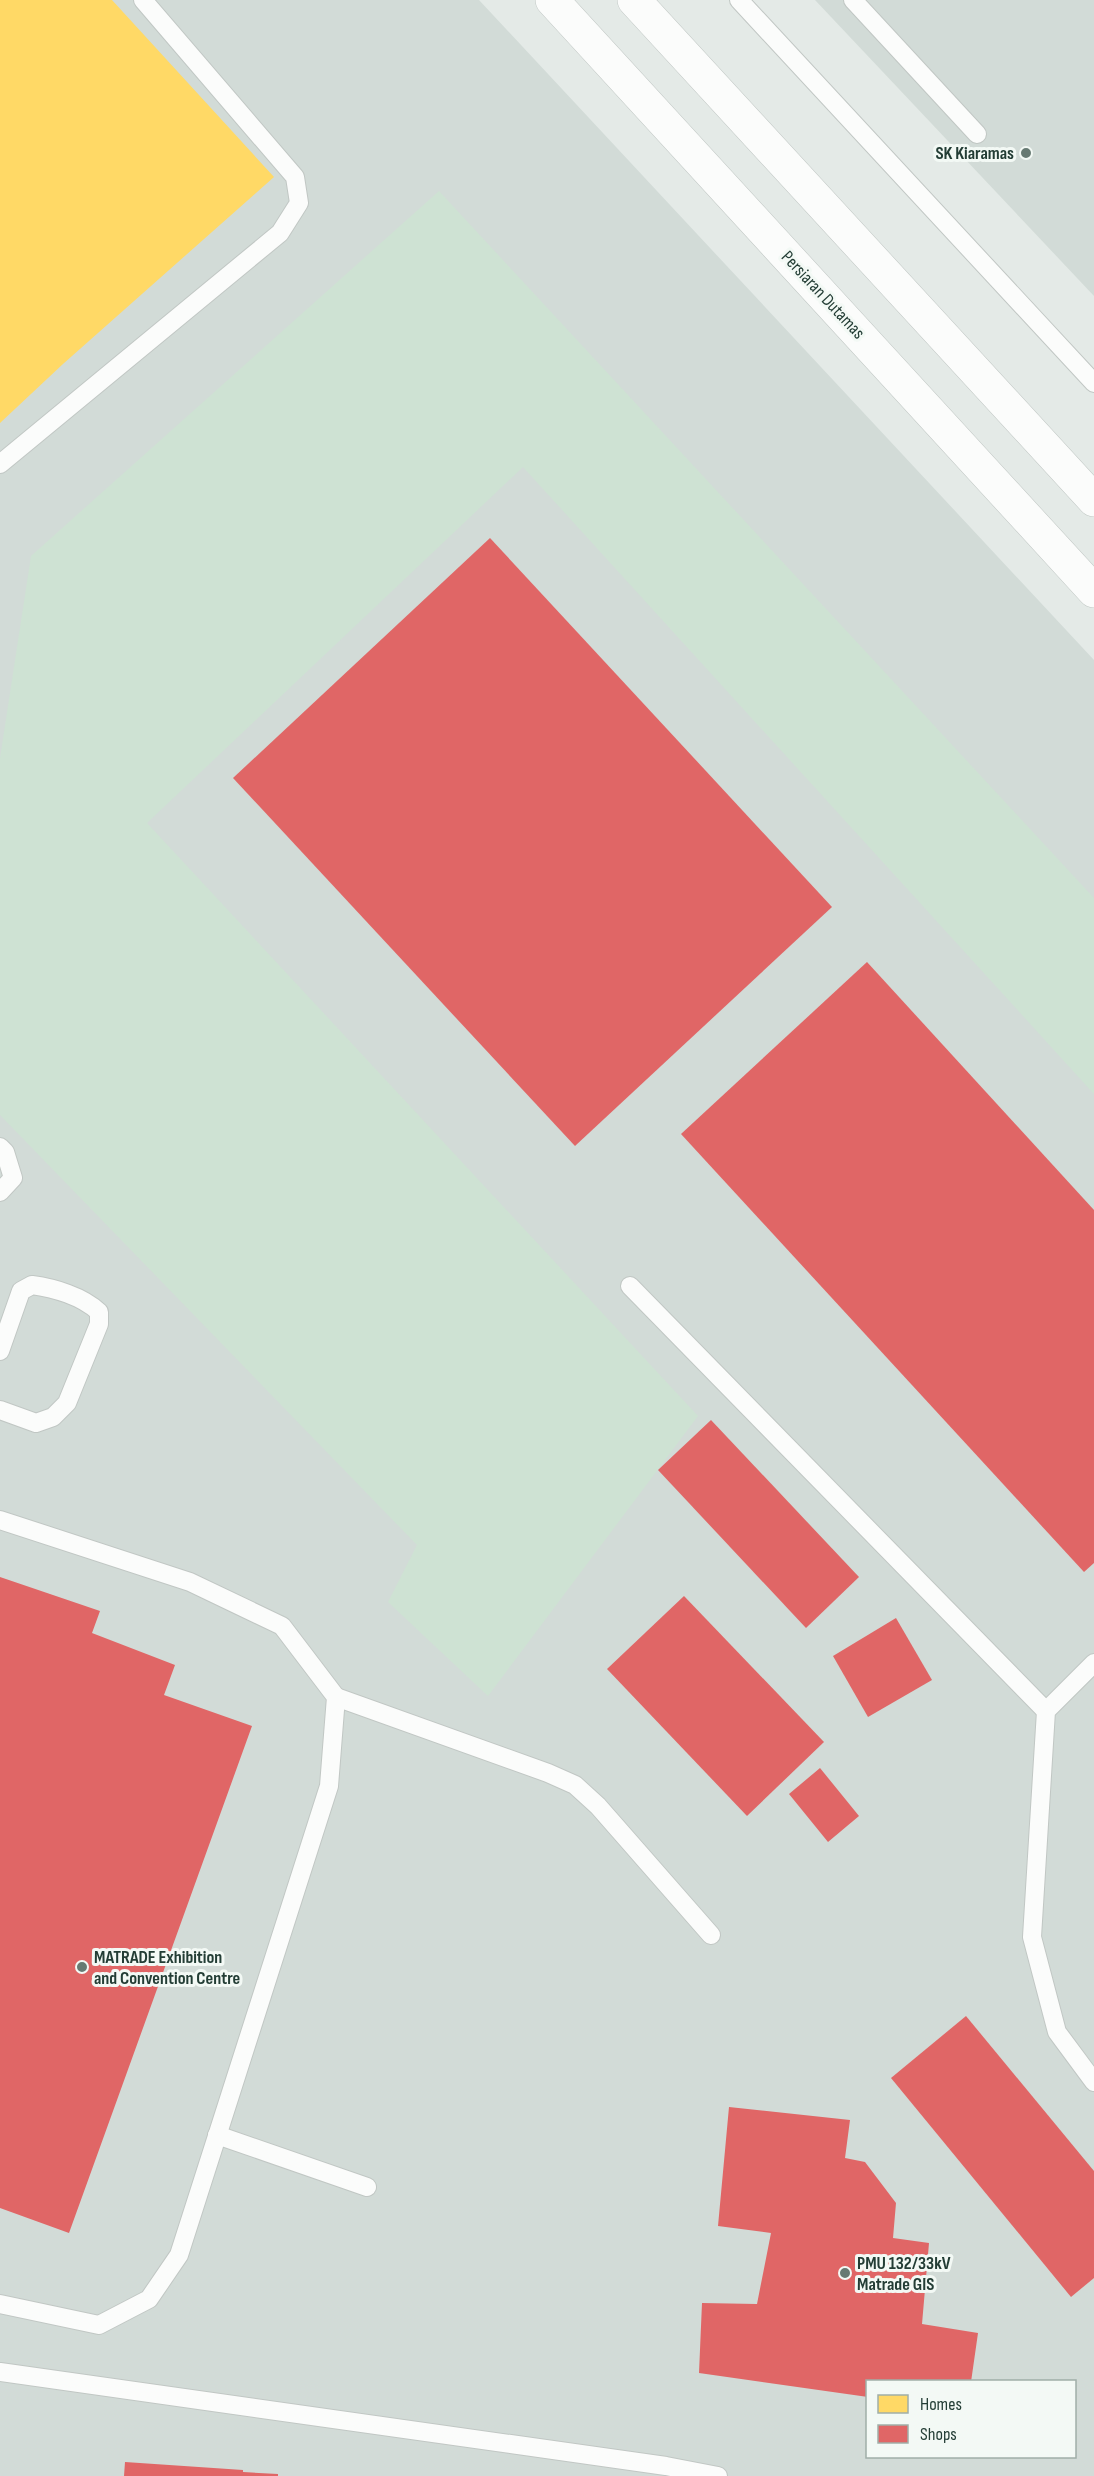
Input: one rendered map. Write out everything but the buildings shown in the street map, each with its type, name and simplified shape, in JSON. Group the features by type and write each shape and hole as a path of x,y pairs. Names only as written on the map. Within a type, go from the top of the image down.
{"street":[{"path":"534,0 588,39"},
{"name":"Persiaran Dutamas","path":"552,0 1094,591"},
{"path":"634,0 1094,500"}],"lane":[{"path":"0,464 280,233 299,203 295,177 143,0"},
{"path":"739,0 1094,383"},
{"path":"853,0 977,135"},
{"path":"0,1147 5,1152 13,1179 0,1192"},
{"path":"0,1351 21,1292 32,1285 46,1287 90,1304 99,1312 99,1324 67,1403 53,1417 36,1423 0,1410"},
{"path":"630,1286 1046,1711"},
{"path":"0,1520 190,1582 282,1626 336,1697 548,1773 575,1785 598,1806 711,1935"},
{"path":"1094,1663 1046,1711 1032,1937 1057,2032 1094,2082"},
{"path":"0,2304 99,2325 149,2299 179,2255 329,1786 336,1697"},
{"path":"217,2135 367,2187"},
{"path":"0,2373 666,2471 718,2476"}],"shaded area":[{"path":"0,0 479,0 1094,660 1094,2476 0,2476"},
{"name":"SK Kiaramas","path":"815,0 1094,0 1094,296"}],"green space":[{"path":"439,191 1094,898 1094,1094 523,467 147,823 698,1416 488,1696 388,1602 417,1545 0,1115 0,758 31,556"}],"place":[{"name":"SK Kiaramas","path":"1026,153"},
{"name":"MATRADE Exhibition and Convention Centre","path":"82,1967"},
{"name":"PMU 132/33kV Matrade GIS","path":"845,2273"}]}
